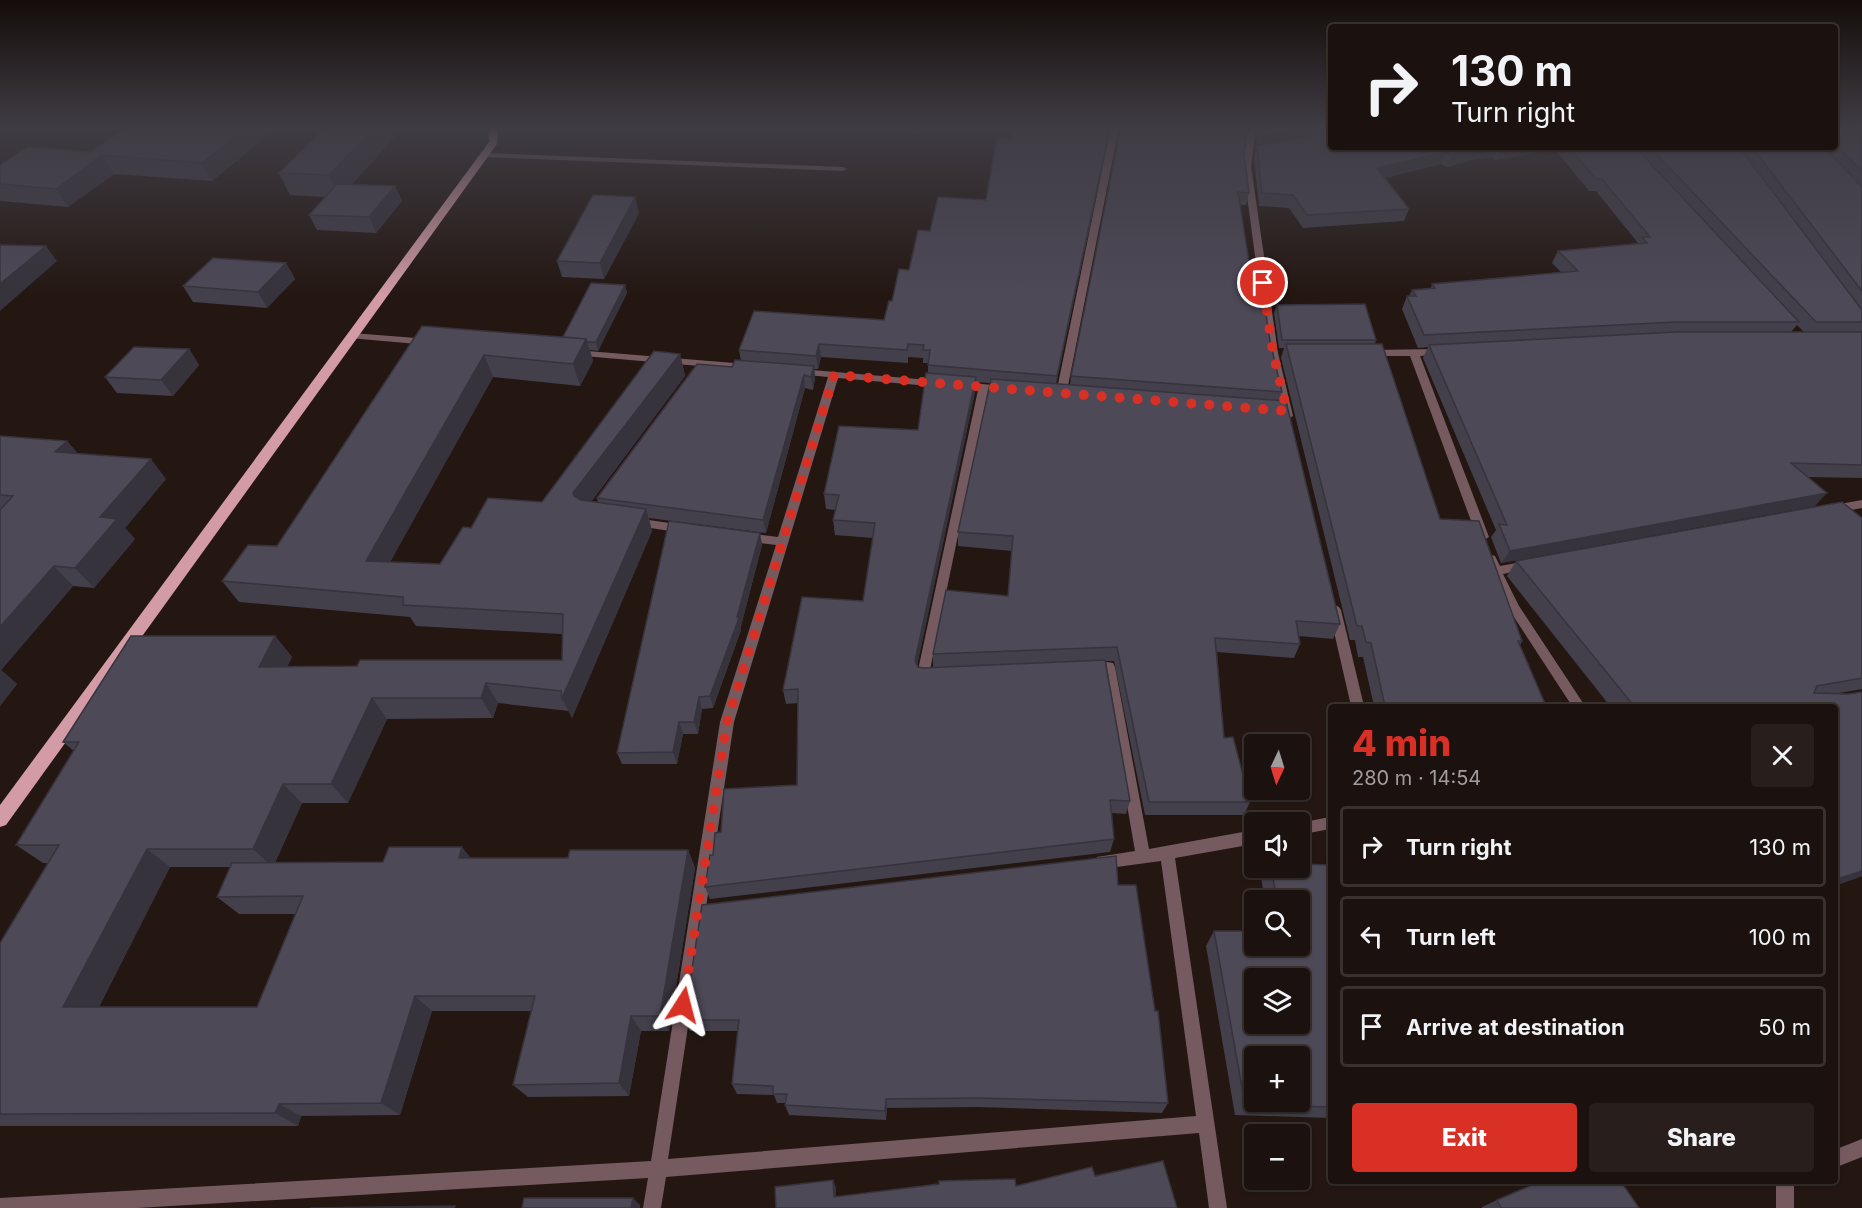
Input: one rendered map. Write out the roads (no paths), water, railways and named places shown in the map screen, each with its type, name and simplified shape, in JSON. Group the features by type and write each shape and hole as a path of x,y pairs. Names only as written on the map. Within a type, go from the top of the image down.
{"main road":[{"path":"0,819 463,183"}],"street":[{"path":"1061,394 1104,183"},
{"path":"1249,183 1273,353 1290,423"},
{"path":"352,336 435,342"},
{"path":"1355,353 1449,351"},
{"path":"566,352 699,368 757,368"},
{"path":"1273,353 1285,353"},
{"path":"1414,353 1496,571 1514,608 1578,704"},
{"path":"790,371 1017,390"},
{"path":"652,1208 704,910 727,722 834,375"},
{"path":"946,674 922,675 984,387"},
{"path":"1050,393 1073,394"},
{"path":"1275,410 1287,411"},
{"path":"1828,510 1862,504"},
{"path":"623,520 692,530"},
{"path":"737,536 783,542"},
{"path":"1496,571 1541,563"},
{"path":"1334,604 1358,704"},
{"path":"1074,669 1109,667 1143,857"},
{"path":"1310,827 1328,823"},
{"path":"1084,864 1143,857 1244,839"},
{"path":"1167,853 1218,1208"},
{"path":"0,1207 657,1169 1206,1124"},
{"path":"1838,1157 1862,1148"},
{"path":"1785,1184 1785,1208"}]}
